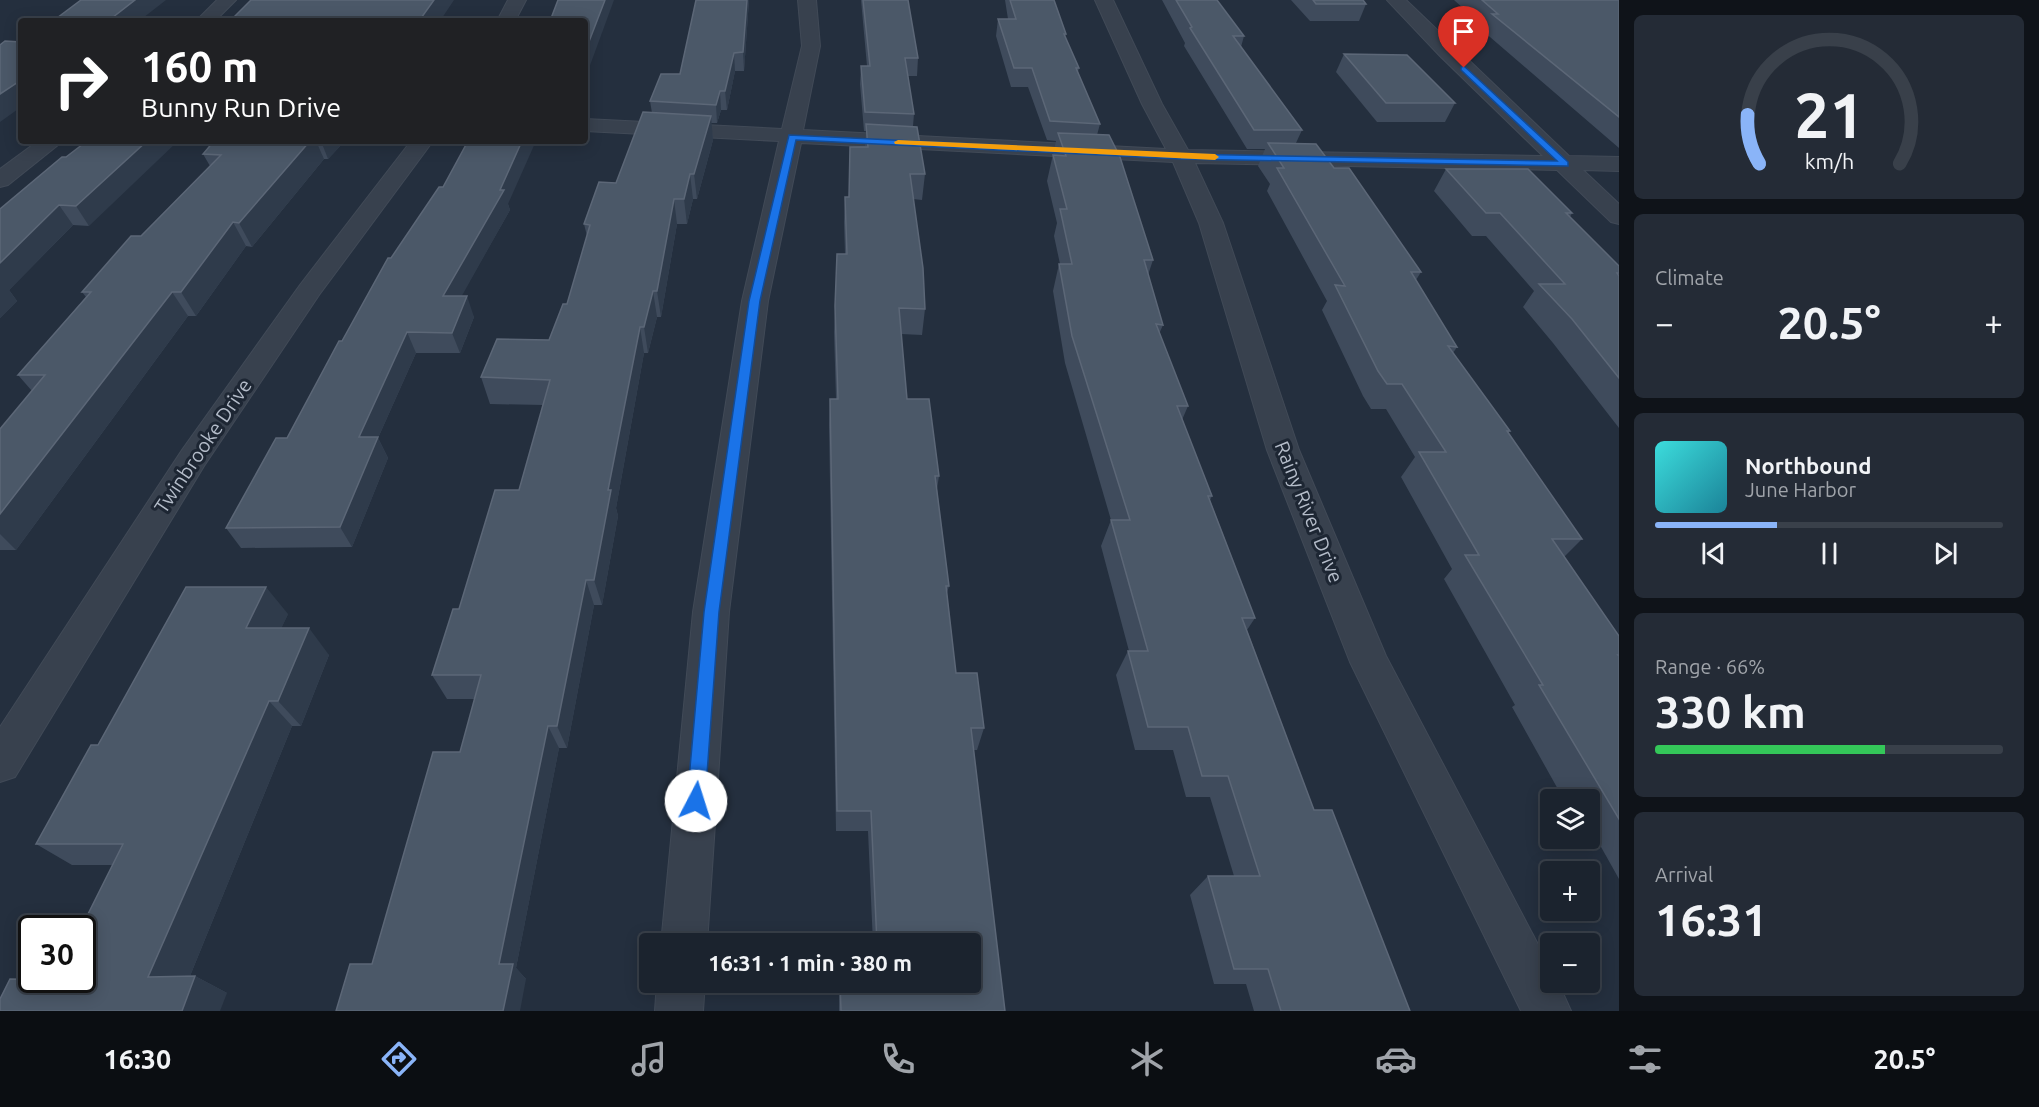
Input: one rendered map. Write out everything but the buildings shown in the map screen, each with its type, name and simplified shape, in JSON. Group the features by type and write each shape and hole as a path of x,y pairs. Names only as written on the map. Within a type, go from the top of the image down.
{"street":[{"path":"209,18 227,0"},
{"path":"508,18 517,0"},
{"path":"685,933 711,612 755,301 811,46 807,0"},
{"name":"Rainy River Drive","path":"1104,0 1152,104 1181,156 1211,223 1283,450 1370,662 1547,1011"},
{"path":"1396,0 1619,217"},
{"path":"588,125 1181,156 1619,164"},
{"path":"0,180 48,144"},
{"name":"Twinbrooke Drive","path":"0,763 193,458 309,291 420,144"},
{"path":"679,1011 680,993"}],"slow traffic":[{"path":"898,142 1215,157"}],"route":[{"path":"696,801 711,612 755,301 792,137 1181,156 1565,164 1464,68"}]}
